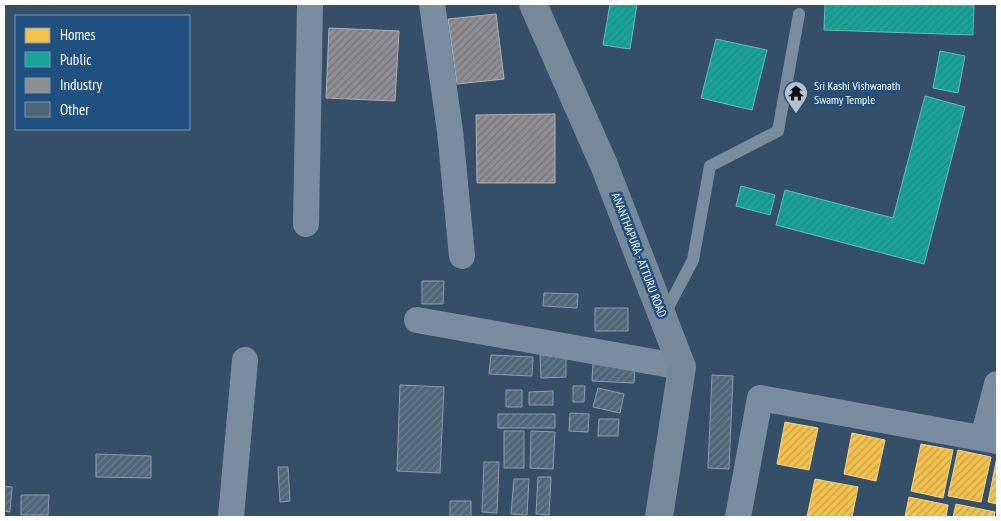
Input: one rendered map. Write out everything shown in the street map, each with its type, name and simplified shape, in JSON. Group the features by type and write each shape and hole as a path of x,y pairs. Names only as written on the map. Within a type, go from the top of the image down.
{"street":[{"path":"306,224 310,4"},
{"path":"432,4 450,131 462,256"},
{"name":"ANANTHAPURA - ATTURU ROAD","path":"533,4 604,165 682,367"},
{"path":"416,320 682,367 659,517"},
{"path":"231,517 245,360"},
{"path":"738,517 760,398 990,440 997,384"}],"lane":[{"path":"662,317 693,260 710,166 778,131 799,14"}],"building: Homes":[{"path":"785,422 818,428 809,470 777,464"},
{"path":"852,433 885,440 876,481 844,474"},
{"path":"921,444 953,450 943,498 911,491"},
{"path":"958,450 991,457 981,502 948,496"},
{"path":"997,457 997,504 988,502"},
{"path":"815,479 858,487 852,517 807,517"},
{"path":"909,497 948,505 946,517 905,517"},
{"path":"956,504 995,512 994,517 953,517"}],"building: Public":[{"path":"610,4 637,4 630,49 603,45"},
{"path":"825,4 974,5 973,35 824,30"},
{"path":"716,39 767,50 752,110 701,98"},
{"path":"940,51 965,56 958,93 933,88"},
{"path":"925,96 965,107 924,264 776,225 785,190 893,218"},
{"path":"741,186 775,195 770,215 736,206"}],"building: Industry":[{"path":"496,14 504,79 457,84 448,19"},
{"path":"329,28 399,31 395,101 326,98"},
{"path":"555,114 555,183 477,183 476,115"}],"building: Other":[{"path":"422,281 444,281 443,304 422,304"},
{"path":"544,293 578,294 577,308 543,306"},
{"path":"595,308 628,308 628,331 595,331"},
{"path":"491,355 533,357 532,376 489,374"},
{"path":"540,355 566,355 566,377 541,378"},
{"path":"593,363 635,366 634,383 592,381"},
{"path":"712,375 733,376 729,469 708,468"},
{"path":"400,385 444,387 440,473 397,471"},
{"path":"573,386 585,386 584,402 573,402"},
{"path":"598,388 624,394 620,413 593,407"},
{"path":"506,390 522,390 522,407 506,407"},
{"path":"553,391 553,405 529,405 529,392"},
{"path":"570,413 589,414 588,432 569,431"},
{"path":"498,414 555,414 555,428 498,428"},
{"path":"599,419 619,419 618,436 598,436"},
{"path":"504,431 524,431 524,468 504,468"},
{"path":"531,431 555,432 553,469 530,468"},
{"path":"96,454 151,456 151,478 96,477"},
{"path":"484,462 499,462 497,513 482,512"},
{"path":"278,467 288,467 290,501 280,502"},
{"path":"538,477 551,477 549,515 536,514"},
{"path":"514,479 529,479 527,515 511,514"},
{"path":"4,486 12,487 10,512 4,511"},
{"path":"21,495 49,495 48,515 21,515"},
{"path":"450,501 471,501 471,517 450,517"}],"place":[{"name":"Sri Kashi Vishwanath Swamy Temple","path":"796,114"}]}
